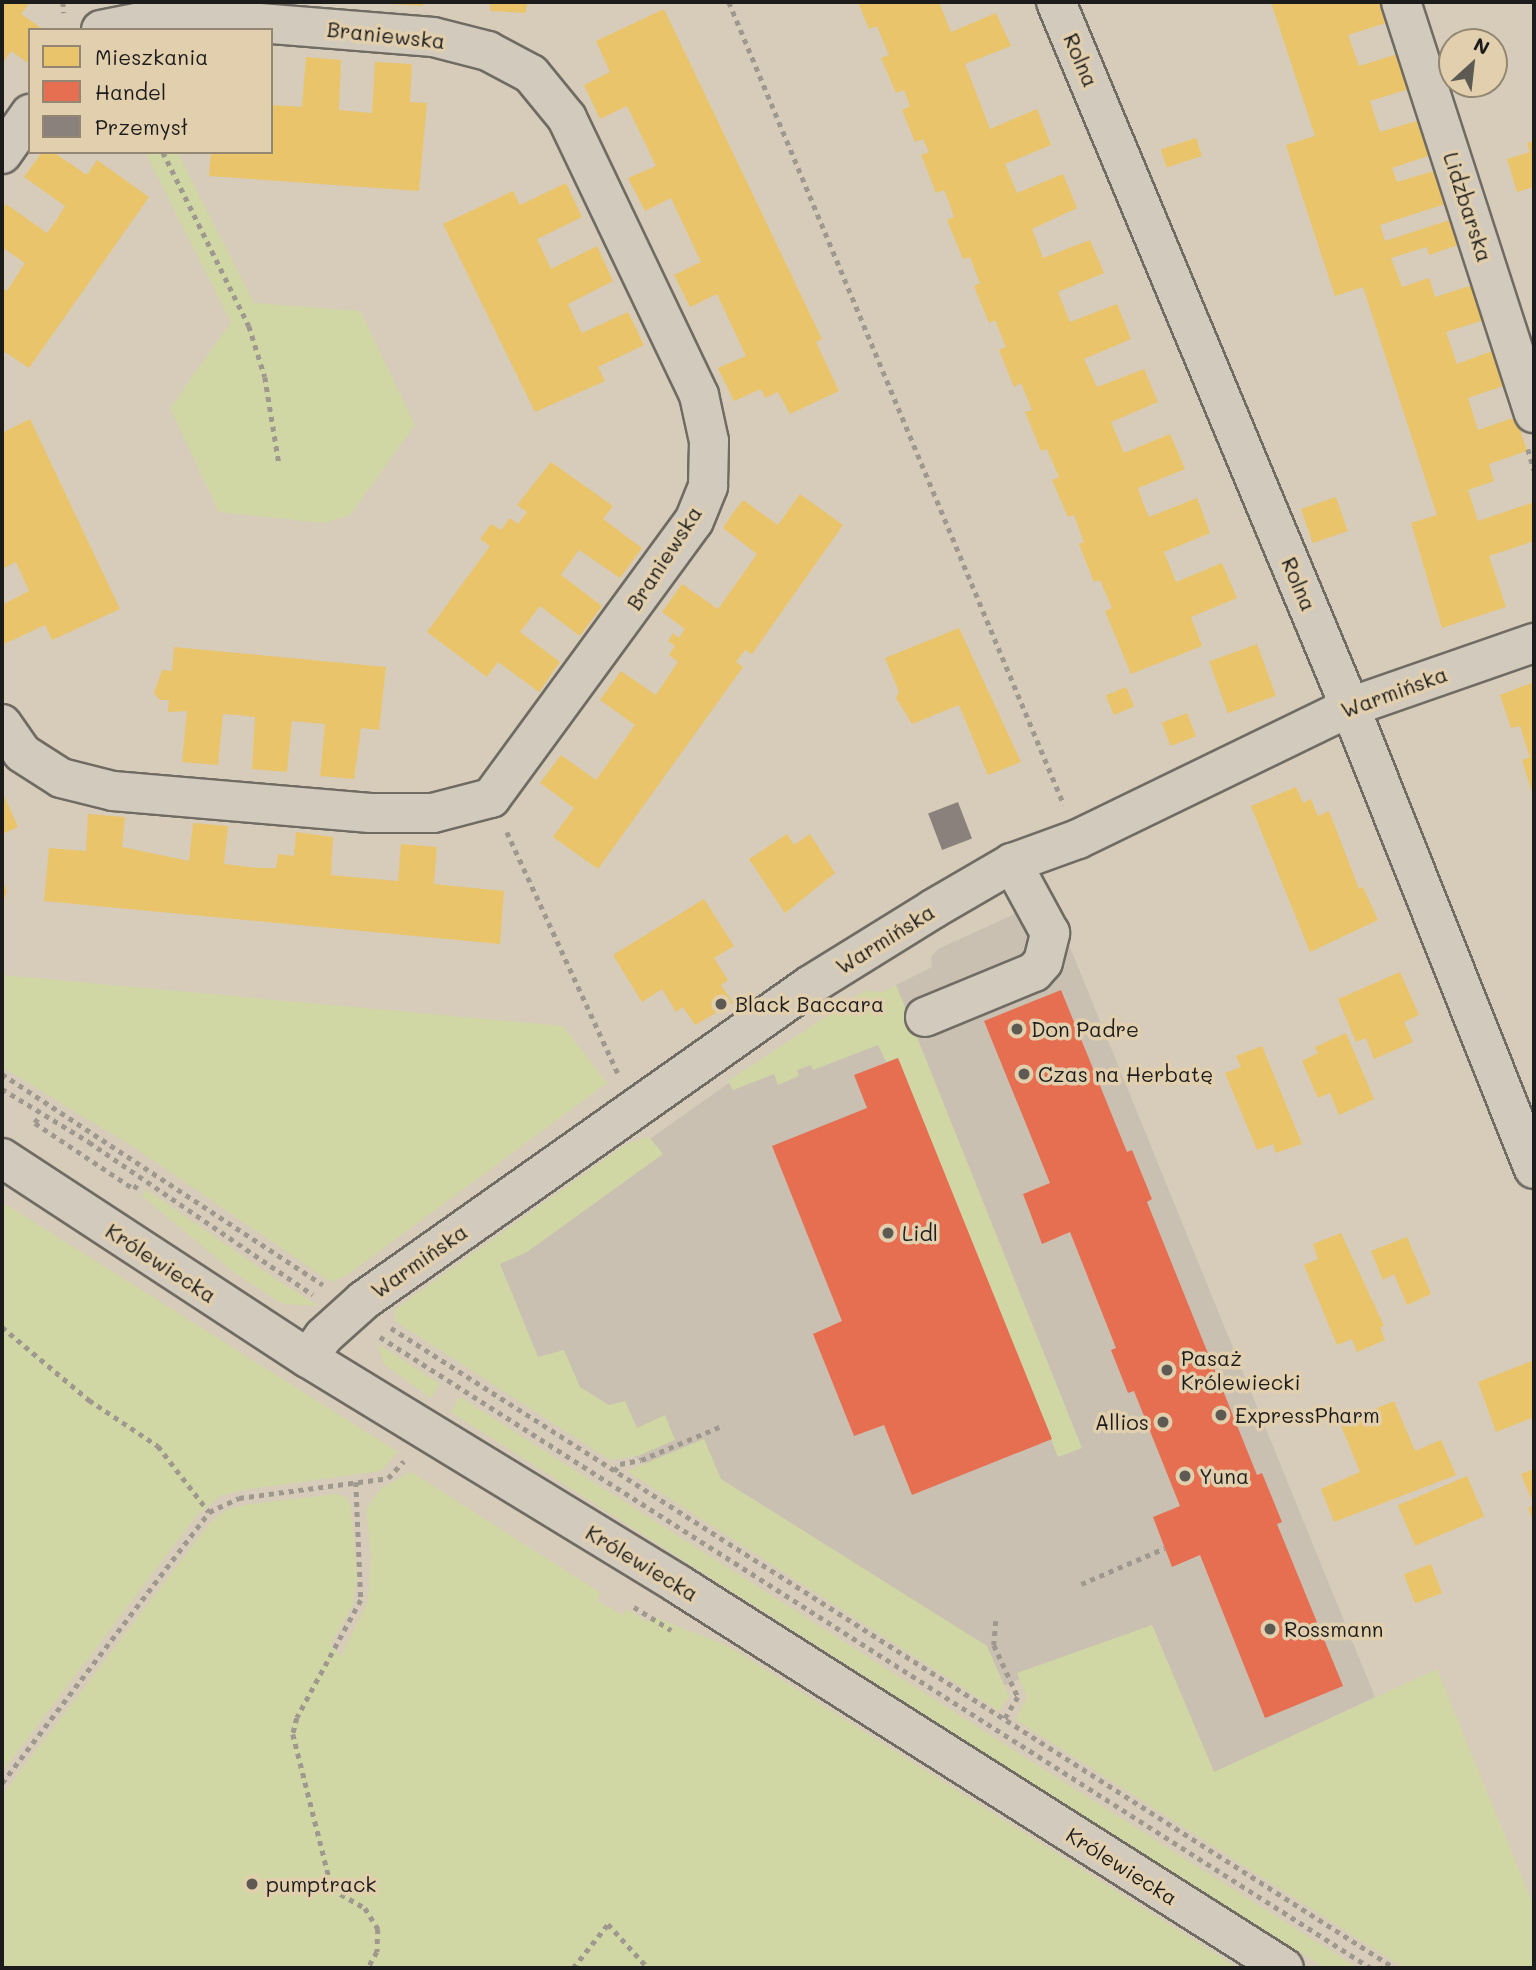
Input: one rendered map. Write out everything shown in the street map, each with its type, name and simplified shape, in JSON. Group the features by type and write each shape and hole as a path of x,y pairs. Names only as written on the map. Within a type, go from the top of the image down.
{"street":[{"name":"Rolna","path":"1056,2 1350,706 1534,1169"},
{"name":"Lidzbarska","path":"1401,2 1534,413"},
{"name":"Braniewska","path":"99,20 210,19 433,37 488,51 531,74 567,118 699,395 709,441 708,486 694,522 491,797"},
{"path":"2,154 28,117"},
{"name":"Warmińska","path":"308,1358 338,1302 634,1108 808,986 1013,863 1078,838 1350,706 1534,643"},
{"path":"2,724 22,753 61,778 113,791 370,813 433,813 491,797"},
{"path":"925,1017 1034,972 1043,962 1050,933 1013,863"},
{"name":"Królewiecka","path":"2,1158 308,1358 678,1584 1283,1968"}],"path":[{"path":"729,2 1066,809"},
{"path":"164,154 248,327 265,377 279,463"},
{"path":"491,797 634,1108"},
{"path":"2,1074 50,1101 338,1302"},
{"path":"2,1089 338,1302 1371,1968"},
{"path":"46,1107 50,1101"},
{"path":"38,1119 35,1123 134,1188 138,1183"},
{"path":"388,1326 459,1376 614,1471 1395,1968"},
{"path":"2,1327 89,1400 158,1446 209,1513"},
{"path":"614,1471 620,1464 641,1460 724,1426"},
{"path":"2,1783 209,1513 239,1498 388,1478 405,1461"},
{"path":"356,1482 361,1600 297,1718 293,1734 332,1889 365,1909 378,1929 377,1952 368,1968"},
{"path":"1081,1584 1165,1548"},
{"path":"996,1621 994,1645 1018,1697 1004,1720"},
{"path":"573,1968 608,1924 648,1968"}],"shaded area":[{"path":"1050,898 1375,1697 1214,1773 1152,1625 998,1688 406,1311 729,1083 904,1011 896,985 932,967 931,957 938,949"}],"green space":[{"path":"146,154 178,154 254,303 360,311 415,425 350,515 324,523 219,512 170,408 231,322"},
{"path":"2,975 563,1026 607,1083 347,1275 331,1282 135,1148 2,1067"},
{"path":"896,985 1082,1448 1058,1457 898,1058 886,1062 878,1045 813,1070 811,1065 797,1070 799,1076 778,1085 774,1074 733,1090 728,1081 865,991 884,992"},
{"path":"649,1137 663,1154 527,1252 500,1264 538,1357 564,1350 580,1387 609,1405 625,1401 637,1428 665,1415 675,1440 638,1456 610,1460 395,1321 395,1309 626,1144"},
{"path":"147,1190 319,1306 283,1304 235,1273 142,1196"},
{"path":"2,1202 398,1452 381,1471 244,1490 220,1496 196,1516 2,1772"},
{"path":"378,1344 440,1384 431,1398 384,1364"},
{"path":"460,1397 1358,1968 1325,1968 1051,1795 451,1412"},
{"path":"704,1439 721,1479 987,1646 1009,1696 999,1711 627,1471"},
{"path":"411,1472 601,1593 597,1601 623,1615 627,1609 648,1622 652,1616 728,1646 1238,1968 2,1968 2,1795 209,1524 226,1510 244,1505 335,1494 346,1497 351,1506 357,1575 353,1605 330,1645 341,1656 368,1601 371,1555 366,1509 381,1488"},
{"path":"1152,1625 1214,1772 1437,1669 1534,1907 1534,1968 1404,1968 1016,1720 1027,1697 1017,1673"}],"building: Mieszkania":[{"path":"2,2 30,2 21,14 41,28 28,28 28,63 11,51 2,64"},
{"path":"423,2 423,6 390,4"},
{"path":"490,2 527,2 526,13 490,11"},
{"path":"858,2 939,2 951,32 996,13 1011,46 965,64 990,129 1037,109 1051,145 1005,164 1017,193 1063,174 1077,208 1032,229 1043,258 1090,240 1104,273 1058,292 1070,322 1117,304 1131,339 1084,359 1097,387 1144,369 1158,402 1111,422 1124,453 1170,434 1185,469 1138,488 1143,503 1149,517 1197,498 1210,533 1164,552 1176,582 1222,563 1237,598 1191,617 1202,646 1131,674 1105,611 1112,608 1100,580 1094,582 1079,544 1084,542 1074,515 1068,517 1052,480 1059,477 1047,449 1041,451 1025,412 1032,410 1021,383 1014,387 999,350 1006,347 995,320 989,323 974,286 980,283 970,257 963,259 947,220 954,217 949,202 944,190 936,193 921,155 929,152 923,139 915,142 902,110 910,106 904,90 896,93 881,58 889,55 877,26 869,29"},
{"path":"1271,2 1383,2 1389,22 1348,35 1359,66 1398,54 1409,89 1370,101 1375,117 1380,132 1420,120 1431,155 1392,168 1397,182 1437,170 1448,203 1380,225 1385,241 1453,219 1461,244 1429,255 1427,247 1391,258 1402,287 1429,278 1435,297 1473,285 1484,320 1446,332 1457,364 1495,350 1506,385 1468,398 1478,430 1516,417 1527,451 1489,464 1494,481 1468,490 1478,521 1534,502 1534,541 1489,556 1506,607 1442,628 1411,523 1437,515 1363,287 1335,296 1307,211 1286,145 1315,136"},
{"path":"664,9 822,339 816,342 839,391 790,414 778,392 765,398 761,389 734,401 718,368 746,356 717,294 690,307 674,275 701,262 671,198 645,211 628,178 656,166 647,147 627,106 600,119 584,85 610,72 596,41"},
{"path":"306,57 341,60 339,110 372,113 375,62 412,64 410,102 427,103 419,191 209,176 211,154 273,154 273,105 302,107"},
{"path":"1196,138 1202,156 1167,168 1161,149"},
{"path":"1534,141 1534,187 1517,192 1507,159 1530,152 1527,143"},
{"path":"41,154 56,154 87,175 97,160 149,197 29,368 2,350 2,287 7,291 25,263 2,247 2,210 6,204 47,233 65,206 24,177"},
{"path":"566,183 582,217 537,239 551,269 597,246 613,281 568,304 574,317 582,333 628,312 644,345 598,367 605,381 535,412 443,224 513,191 520,205"},
{"path":"30,419 120,609 52,640 45,625 2,645 2,605 29,591 16,562 2,569 2,433"},
{"path":"551,462 613,506 603,519 642,548 620,578 579,550 568,565 561,575 602,606 580,636 540,606 520,632 560,662 539,692 498,662 487,677 427,632 490,546 480,539 491,524 501,530 510,518 518,524 527,512 517,505"},
{"path":"800,494 843,525 752,654 745,650 736,662 743,667 598,869 553,837 574,808 540,783 561,755 596,780 635,725 600,700 621,671 656,695 678,662 669,655 675,646 668,641 673,633 679,638 685,629 662,612 682,584 718,609 757,554 723,528 733,513 743,500 778,525"},
{"path":"1336,497 1348,531 1313,543 1301,509"},
{"path":"959,628 1021,762 988,775 959,705 912,724 896,698 899,692 885,658"},
{"path":"1257,644 1276,696 1228,713 1209,661"},
{"path":"174,647 386,667 379,730 361,728 354,779 320,776 325,724 292,721 287,772 252,769 255,717 237,715 223,714 218,765 182,762 187,711 168,712 169,700 160,700 154,693 162,670 172,671"},
{"path":"1534,682 1534,799 1522,760 1530,757 1520,726 1511,728 1500,695"},
{"path":"1126,687 1134,706 1114,715 1106,696"},
{"path":"1187,713 1196,736 1171,746 1162,723"},
{"path":"1296,787 1303,803 1311,799 1318,816 1329,811 1359,889 1363,887 1378,920 1310,952 1251,806"},
{"path":"2,792 18,827 2,834"},
{"path":"88,814 125,817 122,847 189,861 193,823 228,826 224,864 259,868 276,868 278,854 294,856 296,832 333,837 331,875 398,881 401,844 437,847 434,884 504,891 500,944 44,901 49,848 86,851"},
{"path":"787,834 794,845 810,834 835,873 785,913 749,859"},
{"path":"2,880 7,891 2,905"},
{"path":"704,899 734,946 714,958 728,980 721,985 733,1003 695,1025 683,1007 676,1012 662,989 642,1002 613,955"},
{"path":"1400,972 1419,1015 1404,1022 1413,1042 1374,1059 1366,1038 1356,1042 1338,999"},
{"path":"1346,1033 1374,1099 1339,1115 1330,1093 1318,1098 1302,1061 1318,1053 1315,1047"},
{"path":"1262,1046 1302,1144 1276,1153 1273,1144 1257,1150 1225,1073 1241,1067 1236,1056"},
{"path":"1341,1233 1384,1326 1380,1327 1385,1340 1357,1352 1352,1339 1337,1345 1304,1265 1318,1259 1313,1244"},
{"path":"1407,1237 1431,1294 1407,1305 1394,1274 1383,1280 1371,1251"},
{"path":"1534,1360 1534,1417 1496,1432 1478,1382"},
{"path":"1394,1401 1415,1451 1441,1440 1456,1475 1334,1522 1321,1489 1360,1472 1340,1423"},
{"path":"1534,1469 1534,1505 1521,1474"},
{"path":"1467,1476 1484,1517 1415,1546 1398,1505"},
{"path":"1534,1505 1534,1524 1528,1508"},
{"path":"1431,1564 1442,1593 1415,1603 1404,1574"}],"building: Handel":[{"name":"Pasaż Królewiecki","path":"1061,990 1127,1152 1132,1150 1152,1199 1147,1202 1257,1475 1262,1473 1282,1522 1277,1524 1343,1686 1265,1718 1200,1555 1172,1567 1153,1517 1180,1506 1134,1391 1128,1393 1111,1350 1116,1348 1070,1232 1042,1244 1023,1194 1050,1183 984,1021"},
{"name":"Lidl","path":"898,1058 1052,1439 912,1495 884,1425 854,1436 813,1334 842,1321 772,1146 867,1108 854,1075"}],"building: Przemysł":[{"path":"958,802 972,838 942,850 928,813"}],"place":[{"name":"Black Baccara","path":"721,1004"},
{"name":"Don Padre","path":"1017,1029"},
{"name":"Czas na Herbatę","path":"1024,1074"},
{"name":"Lidl","path":"888,1233"},
{"name":"Pasaż Królewiecki","path":"1167,1370"},
{"name":"ExpressPharm","path":"1221,1415"},
{"name":"Allios","path":"1163,1422"},
{"name":"Yuna","path":"1185,1476"},
{"name":"Rossmann","path":"1270,1629"},
{"name":"pumptrack","path":"252,1884"}]}
